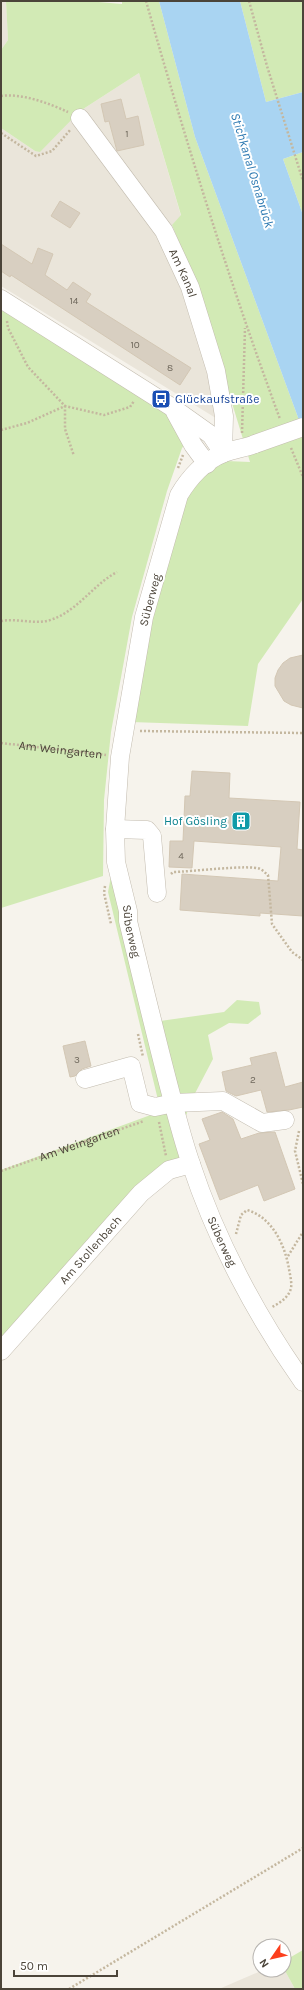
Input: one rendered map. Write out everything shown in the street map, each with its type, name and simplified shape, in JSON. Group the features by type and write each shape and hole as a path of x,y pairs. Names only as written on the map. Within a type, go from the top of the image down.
{"street":[{"name":"Am Kanal","path":"80,118 164,231 190,287 216,371 224,416 223,453"},
{"path":"2,300 144,388 173,408 211,435 223,453 249,446 303,427"},
{"path":"173,408 194,445 207,464"},
{"name":"Süberweg","path":"223,453 187,481 179,495 144,618 120,757 115,829 116,862 128,911 128,921 190,1164 224,1244 260,1315 287,1360 303,1382"},
{"path":"115,829 147,830 152,836 157,893"},
{"path":"85,1079 131,1066 140,1103 155,1107 174,1103 223,1101 262,1123 292,1126"},
{"name":"Am Stollenbach","path":"1,1351 141,1193 157,1178 169,1170 190,1164"}],"path":[{"path":"146,1 183,131 245,325 281,422"},
{"path":"249,1 296,162 303,181"},
{"path":"1,96 10,95 52,105 80,118 52,151 36,156 1,133"},
{"path":"2,300 8,328 28,367 65,406 104,415 130,406 144,388"},
{"path":"245,325 249,446"},
{"path":"1,430 27,423 65,406"},
{"path":"65,406 65,429 74,456"},
{"path":"289,444 303,477"},
{"path":"1,621 46,621 62,616 78,605 102,580 117,572"},
{"path":"124,731 303,733"},
{"name":"Am Weingarten","path":"1,743 120,757"},
{"path":"157,893 168,876 173,872 196,872 239,867 260,869 268,875 272,924 292,952 303,960"},
{"path":"158,1116 169,1170"},
{"name":"Am Weingarten","path":"1,1171 150,1118"},
{"path":"292,1126 295,1151 303,1184"},
{"path":"224,1244 236,1234 241,1215 247,1210 257,1213 271,1226 282,1242 287,1257 291,1287 288,1295 282,1302 260,1315"},
{"path":"287,1257 303,1232"},
{"path":"69,1989 303,1848"}],"shaded area":[{"path":"1,1 6,1 8,40 1,50"},
{"path":"139,73 181,216 161,237 184,289 213,381 219,420 1,286 1,128 35,151 80,111"},
{"path":"252,1975 252,1978 289,1978 295,1989 219,1989"}],"green space":[{"path":"6,1 87,1 122,4 122,1 159,1 195,137 303,431 303,599 258,664 248,726 131,722 151,621 189,488 215,467 226,461 250,462 195,282 172,225 181,215 139,73 80,111 40,152 35,151 1,128 1,50 8,40"},
{"path":"240,1 303,1 303,92 266,102"},
{"path":"303,152 303,215 283,159"},
{"path":"1,307 163,410 186,443 182,448 167,491 132,617 111,732 104,800 103,876 1,908"},
{"path":"112,871 166,1098 158,1100 108,892"},
{"path":"237,1000 259,1002 261,1014 248,1024 229,1023 208,1035 213,1059 191,1101 181,1131 191,1164 169,1170 1,1351 1,1170 156,1113 174,1103 153,1022 224,1012"},
{"path":"303,1950 303,1989 295,1989 289,1978 292,1978 292,1956"}],"water":[{"name":"Stichkanal Osnabrück","path":"159,1 240,1 266,102 303,92 303,152 283,159 303,215 303,431 195,137"}],"building":[{"path":"121,99 126,119 138,116 144,145 117,151 109,121 105,122 101,104"},
{"path":"60,201 80,213 70,228 51,216"},
{"path":"1,244 32,264 38,248 53,254 45,275 67,290 73,282 91,294 86,302 191,368 180,385 11,275 10,277 1,271"},
{"path":"303,655 303,708 291,705 284,701 275,686 275,678 283,663 290,658"},
{"path":"192,771 230,773 229,798 300,802 297,849 303,850 303,916 260,913 260,916 180,910 182,874 278,881 281,847 194,841 192,868 169,867 170,841 183,841 185,796 190,796"},
{"path":"85,1041 91,1066 82,1069 75,1076 70,1077 63,1046"},
{"path":"276,1052 285,1087 303,1082 303,1107 267,1112 261,1090 236,1096 226,1091 222,1072 252,1065 250,1058"},
{"path":"222,1112 233,1119 241,1139 259,1133 275,1132 295,1189 264,1201 258,1185 220,1200 199,1144 210,1140 202,1119"}],"place":[{"name":"Glückaufstraße","path":"161,399"},
{"name":"Hof Gösling","path":"241,821"}]}
